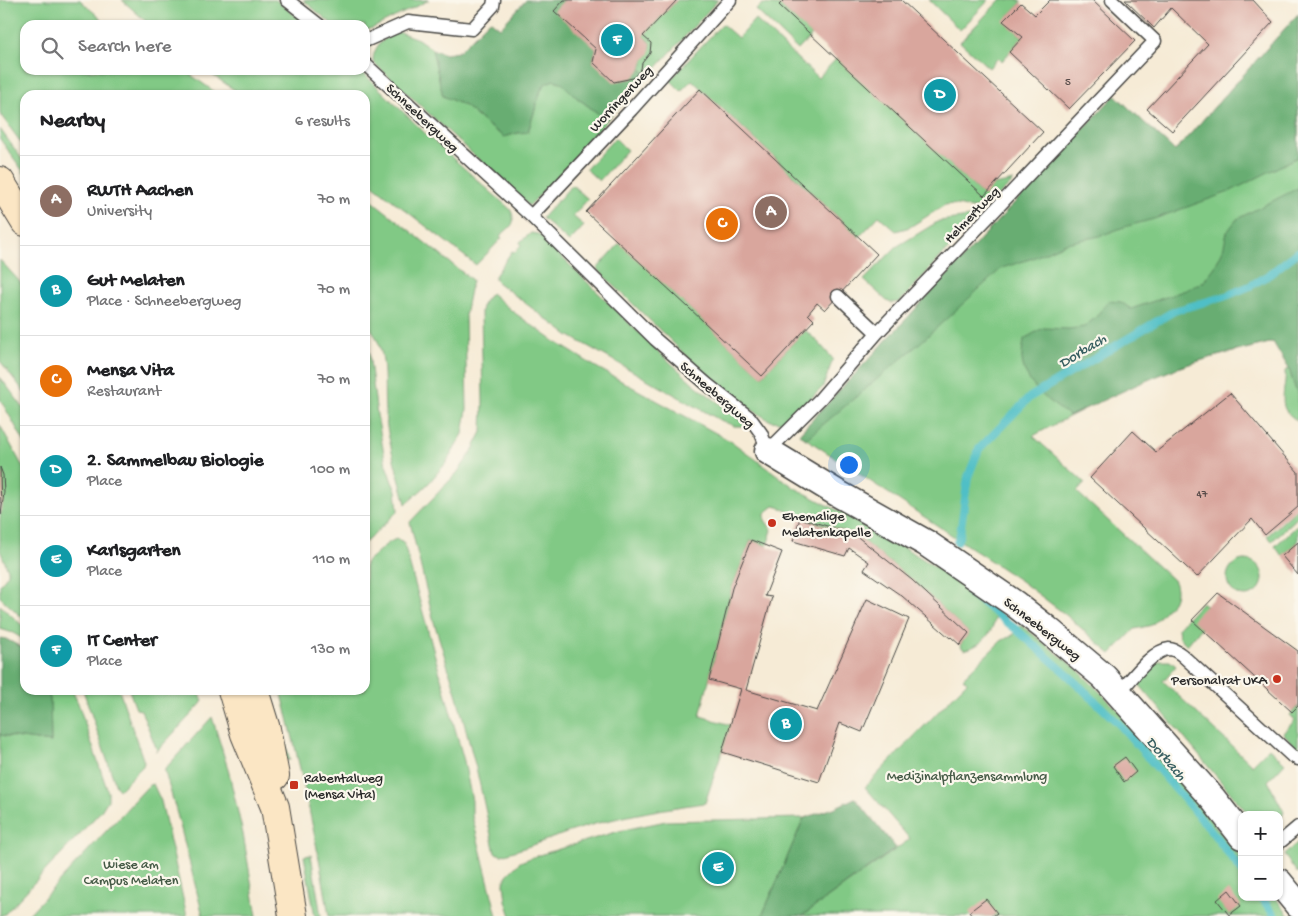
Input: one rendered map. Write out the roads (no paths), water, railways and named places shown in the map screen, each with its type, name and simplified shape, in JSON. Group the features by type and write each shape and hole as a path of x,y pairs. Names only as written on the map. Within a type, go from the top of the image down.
{"street":[{"path":"0,181 20,214"},
{"name":"Schneebergweg","path":"768,451 837,493 926,543 1015,604 1104,677 1213,799 1238,831"},
{"path":"233,695 245,734 275,807"},
{"path":"256,695 266,729 276,782 275,807 293,916"},
{"path":"1283,887 1298,905"}],"lane":[{"path":"287,0 312,20"},
{"path":"370,39 408,22 472,29 493,6 494,0"},
{"name":"Worringerweg","path":"531,216 631,110 730,0"},
{"name":"Helmertweg","path":"768,451 820,399 877,333 1155,41 1112,0"},
{"name":"Schneebergweg","path":"370,69 531,216 655,339 750,418 761,433 768,451"},
{"path":"838,296 877,333"},
{"path":"1119,693 1155,655 1168,649 1175,650 1184,656 1298,760"},
{"path":"1283,840 1298,827"}],"waterway":[{"name":"Dorbach","path":"957,542 960,534 968,477 979,449 1030,397 1174,311 1226,296 1250,286 1270,274 1298,252"},
{"name":"Dorbach","path":"970,593 1017,630 1120,725 1209,828 1238,866"},
{"name":"Dorbach","path":"1264,901 1275,916"}],"place":[{"name":"IT Center","path":"617,40"},
{"name":"2. Sammelbau Biologie","path":"940,95"},
{"name":"RWTH Aachen","path":"771,212"},
{"name":"Mensa Vita","path":"722,224"},
{"name":"Ehemalige Melatenkapelle","path":"772,523"},
{"name":"Personalrat UKA","path":"1277,679"},
{"name":"Gut Melaten","path":"786,724"},
{"name":"Rabentalweg (Mensa Vita)","path":"294,785"},
{"name":"Karlsgarten","path":"718,868"}],"park label":[{"name":"Medizinalpflanzensammlung","path":"967,775"},
{"name":"Wiese am Campus Melaten","path":"131,872"}]}
